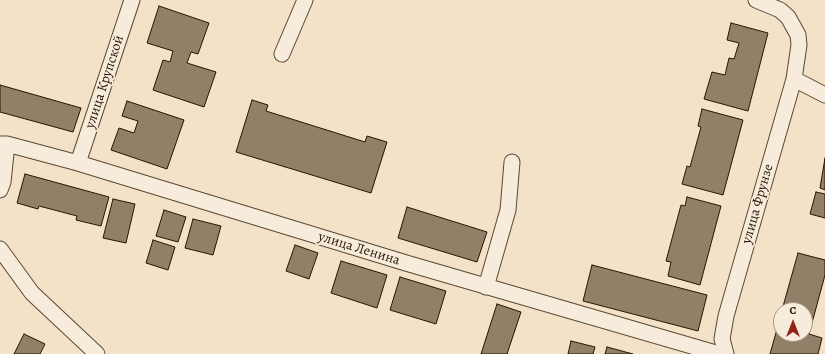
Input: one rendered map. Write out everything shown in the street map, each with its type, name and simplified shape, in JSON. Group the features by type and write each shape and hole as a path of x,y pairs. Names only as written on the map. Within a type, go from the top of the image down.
{"street":[{"name":"улица Крупской","path":"78,163 132,0"},
{"path":"282,54 305,0"},
{"name":"улица Фрунзе","path":"726,354 722,339 726,316 794,79 798,55 798,35 788,17 776,8 756,0"},
{"path":"794,79 825,95"},
{"name":"улица Ленина","path":"4,144 78,163 486,286 719,354"},
{"path":"0,190 3,182 4,144"},
{"path":"486,286 508,210 512,162"},
{"path":"0,250 32,294 97,354"}],"building":[{"path":"159,6 209,23 198,54 191,52 187,63 216,72 204,107 153,90 163,60 170,62 173,51 147,43"},
{"path":"731,23 768,33 748,111 704,99 712,72 725,75 729,58 734,59 739,43 727,40"},
{"path":"0,85 81,108 73,132 0,112"},
{"path":"252,100 268,105 266,111 365,142 367,136 387,142 371,193 236,152"},
{"path":"127,101 184,120 167,169 111,150 119,128 134,133 138,121 122,116"},
{"path":"702,109 743,120 723,195 682,184 687,166 690,167 701,127 698,126"},
{"path":"825,158 825,190 820,188"},
{"path":"25,174 109,197 101,226 76,220 77,216 39,206 38,209 17,203"},
{"path":"816,192 825,194 825,218 810,214"},
{"path":"687,197 721,206 700,285 668,276 671,262 666,261 681,205 685,206"},
{"path":"113,199 135,204 126,243 103,238"},
{"path":"407,207 487,232 477,262 398,238"},
{"path":"164,210 186,217 178,242 156,236"},
{"path":"193,219 221,226 213,255 185,248"},
{"path":"153,240 175,247 168,270 146,263"},
{"path":"295,245 318,253 309,279 286,271"},
{"path":"798,253 825,260 825,275 813,319 813,302 784,302"},
{"path":"341,261 387,275 377,308 331,293"},
{"path":"592,265 707,295 698,331 583,301"},
{"path":"400,277 446,291 436,324 390,310"},
{"path":"497,304 521,312 507,354 481,354"},
{"path":"24,334 45,344 40,354 14,354"},
{"path":"813,335 822,338 818,354 770,354 773,342 813,342"},
{"path":"571,341 595,347 593,354 568,354"},
{"path":"607,347 633,354 605,354"}]}
